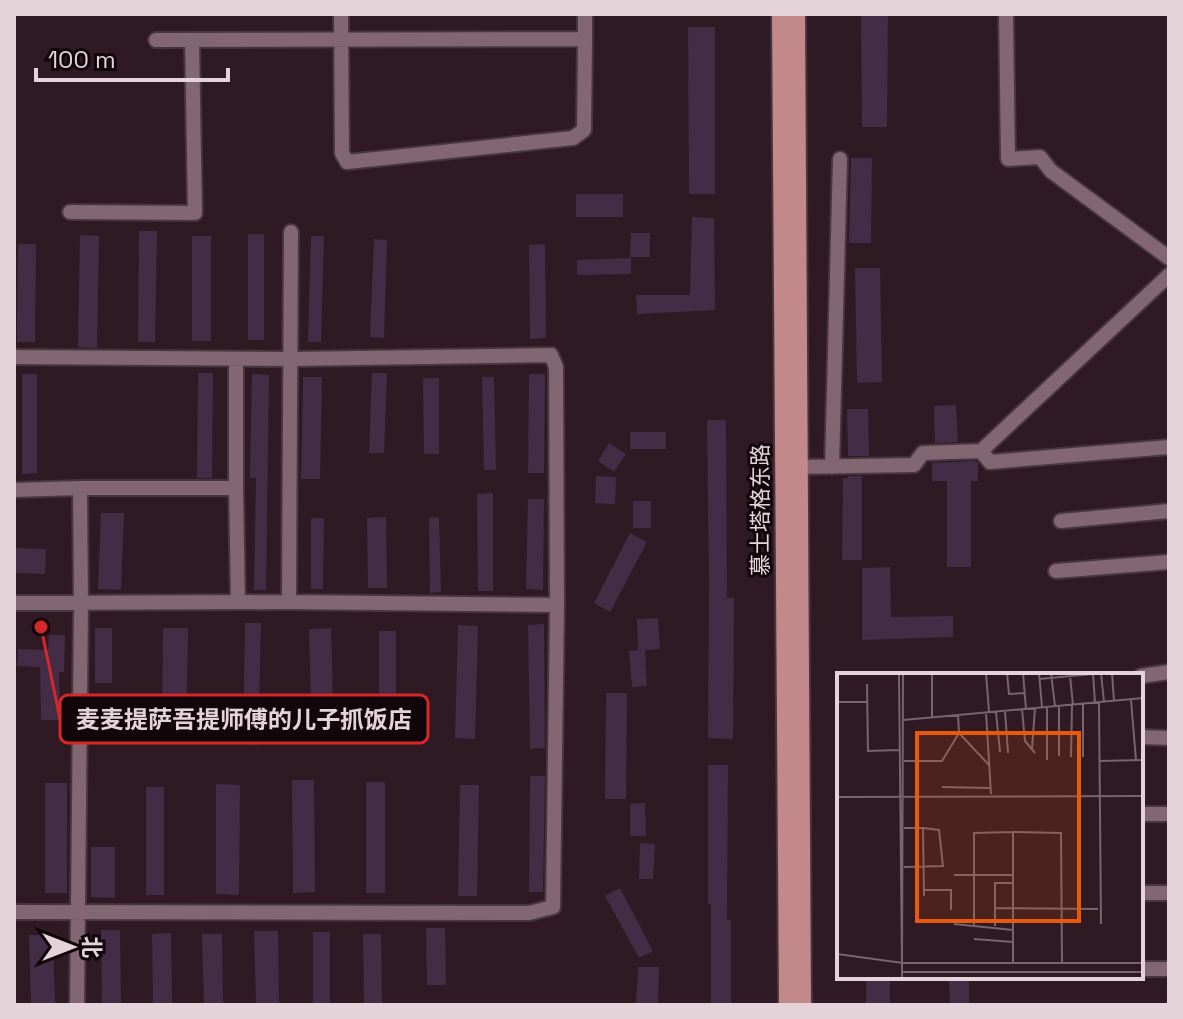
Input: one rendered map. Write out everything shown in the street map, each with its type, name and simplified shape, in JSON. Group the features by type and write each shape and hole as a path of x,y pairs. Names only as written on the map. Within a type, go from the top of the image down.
{"main road":[{"name":"慕士塔格东路","path":"781,14 788,1005"},
{"name":"慕士塔格东路","path":"796,14 802,1005"}],"street":[{"path":"341,14 342,153 347,162 573,138 584,130 585,14"},
{"path":"1006,14 1008,159 1040,157 1051,171 1169,258"},
{"path":"156,40 585,39"},
{"path":"70,212 195,213 192,40"},
{"path":"832,467 840,159"},
{"path":"289,602 291,232"},
{"path":"798,467 914,465 923,453 981,451 1169,275"},
{"path":"14,357 291,359 551,355 556,367 551,605 553,907 529,913 14,912"},
{"path":"236,359 238,602"},
{"path":"981,451 990,462 1169,447"},
{"path":"77,1005 80,488"},
{"path":"14,490 236,488"},
{"path":"1061,521 1169,511"},
{"path":"1056,571 1169,562"},
{"path":"14,603 551,605"},
{"path":"1143,676 1169,672"},
{"path":"1143,737 1169,738"},
{"path":"1143,814 1169,814"},
{"path":"1143,893 1169,893"},
{"path":"1143,969 1169,969"}],"building":[{"path":"861,14 888,14 887,127 862,127"},
{"path":"688,27 715,27 715,194 689,194"},
{"path":"851,158 872,158 871,243 849,243"},
{"path":"576,194 623,194 623,217 576,217"},
{"path":"692,217 714,218 715,310 637,314 636,295 690,295"},
{"path":"139,231 157,231 155,342 138,342"},
{"path":"631,233 650,233 650,257 630,257"},
{"path":"248,234 264,234 264,340 248,340"},
{"path":"80,235 99,236 97,348 78,347"},
{"path":"192,236 211,236 211,341 192,341"},
{"path":"311,236 324,236 321,342 308,342"},
{"path":"374,239 387,240 384,338 370,337"},
{"path":"18,244 36,244 35,342 17,342"},
{"path":"545,244 546,338 530,339 529,245"},
{"path":"631,258 631,274 577,275 577,260"},
{"path":"855,268 880,268 882,382 857,383"},
{"path":"198,373 213,373 212,478 197,478"},
{"path":"372,373 387,373 384,453 369,453"},
{"path":"22,374 37,374 37,473 22,474"},
{"path":"252,374 269,375 266,590 254,590 256,478 250,478"},
{"path":"529,374 545,374 544,473 528,473"},
{"path":"303,377 322,377 320,479 301,479"},
{"path":"482,377 494,377 496,470 484,470"},
{"path":"423,378 439,378 439,454 424,454"},
{"path":"956,405 958,442 935,443 934,406"},
{"path":"847,409 868,409 869,456 848,456"},
{"path":"707,420 726,420 727,598 734,598 733,739 708,738"},
{"path":"630,432 666,432 666,449 630,449"},
{"path":"609,443 626,454 614,472 598,461"},
{"path":"976,461 978,481 971,481 971,567 947,567 947,481 932,481 932,463"},
{"path":"596,476 616,477 615,504 595,503"},
{"path":"862,476 862,560 842,560 843,478"},
{"path":"493,493 493,591 478,591 477,494"},
{"path":"528,499 544,499 543,590 526,589"},
{"path":"633,501 651,501 651,528 633,528"},
{"path":"101,513 124,513 121,590 98,589"},
{"path":"386,517 387,588 368,588 367,518"},
{"path":"439,517 441,592 430,593 429,518"},
{"path":"311,518 324,518 323,589 311,589"},
{"path":"630,533 647,542 610,612 594,603"},
{"path":"14,548 46,549 45,574 14,573"},
{"path":"890,567 891,617 953,616 953,637 862,640 862,568"},
{"path":"658,618 660,649 645,650 647,686 632,687 629,651 638,650 637,619"},
{"path":"245,623 261,623 258,745 243,744"},
{"path":"544,624 545,748 530,749 528,625"},
{"path":"458,625 478,626 475,739 455,738"},
{"path":"95,628 112,628 112,683 95,683"},
{"path":"163,628 188,628 186,743 162,742"},
{"path":"331,628 334,740 312,741 309,629"},
{"path":"379,631 396,631 396,742 379,741"},
{"path":"49,635 65,635 64,672 59,672 60,720 41,720 40,667 17,666 18,649 48,650"},
{"path":"606,693 627,693 626,799 605,799"},
{"path":"708,765 728,765 727,920 731,920 731,1005 711,1005"},
{"path":"530,776 545,776 543,892 529,892"},
{"path":"292,780 314,780 315,892 293,893"},
{"path":"366,782 385,782 385,893 366,893"},
{"path":"45,783 67,783 67,893 45,893"},
{"path":"216,784 240,785 239,895 216,894"},
{"path":"460,785 479,785 477,896 458,896"},
{"path":"146,787 164,787 164,895 146,895"},
{"path":"645,803 646,836 630,836 630,804"},
{"path":"640,843 655,844 653,879 639,879"},
{"path":"91,847 115,847 115,898 91,897"},
{"path":"620,888 653,951 639,958 605,896"},
{"path":"426,928 445,928 446,985 427,985"},
{"path":"101,930 120,930 121,1005 102,1005"},
{"path":"254,931 278,931 279,1005 256,1005"},
{"path":"313,932 330,932 330,1005 313,1005"},
{"path":"171,933 172,1005 153,1005 152,934"},
{"path":"202,934 222,934 223,1005 204,1005"},
{"path":"363,934 381,934 382,1005 364,1005"},
{"path":"29,935 53,935 55,1005 31,1005"},
{"path":"638,967 659,967 658,1005 636,1005"},
{"path":"866,979 890,979 890,1005 866,1005"},
{"path":"949,979 969,979 969,1005 950,1005"}],"place":[{"name":"麦麦提萨吾提师傅的儿子抓饭店","path":"41,627"}]}
